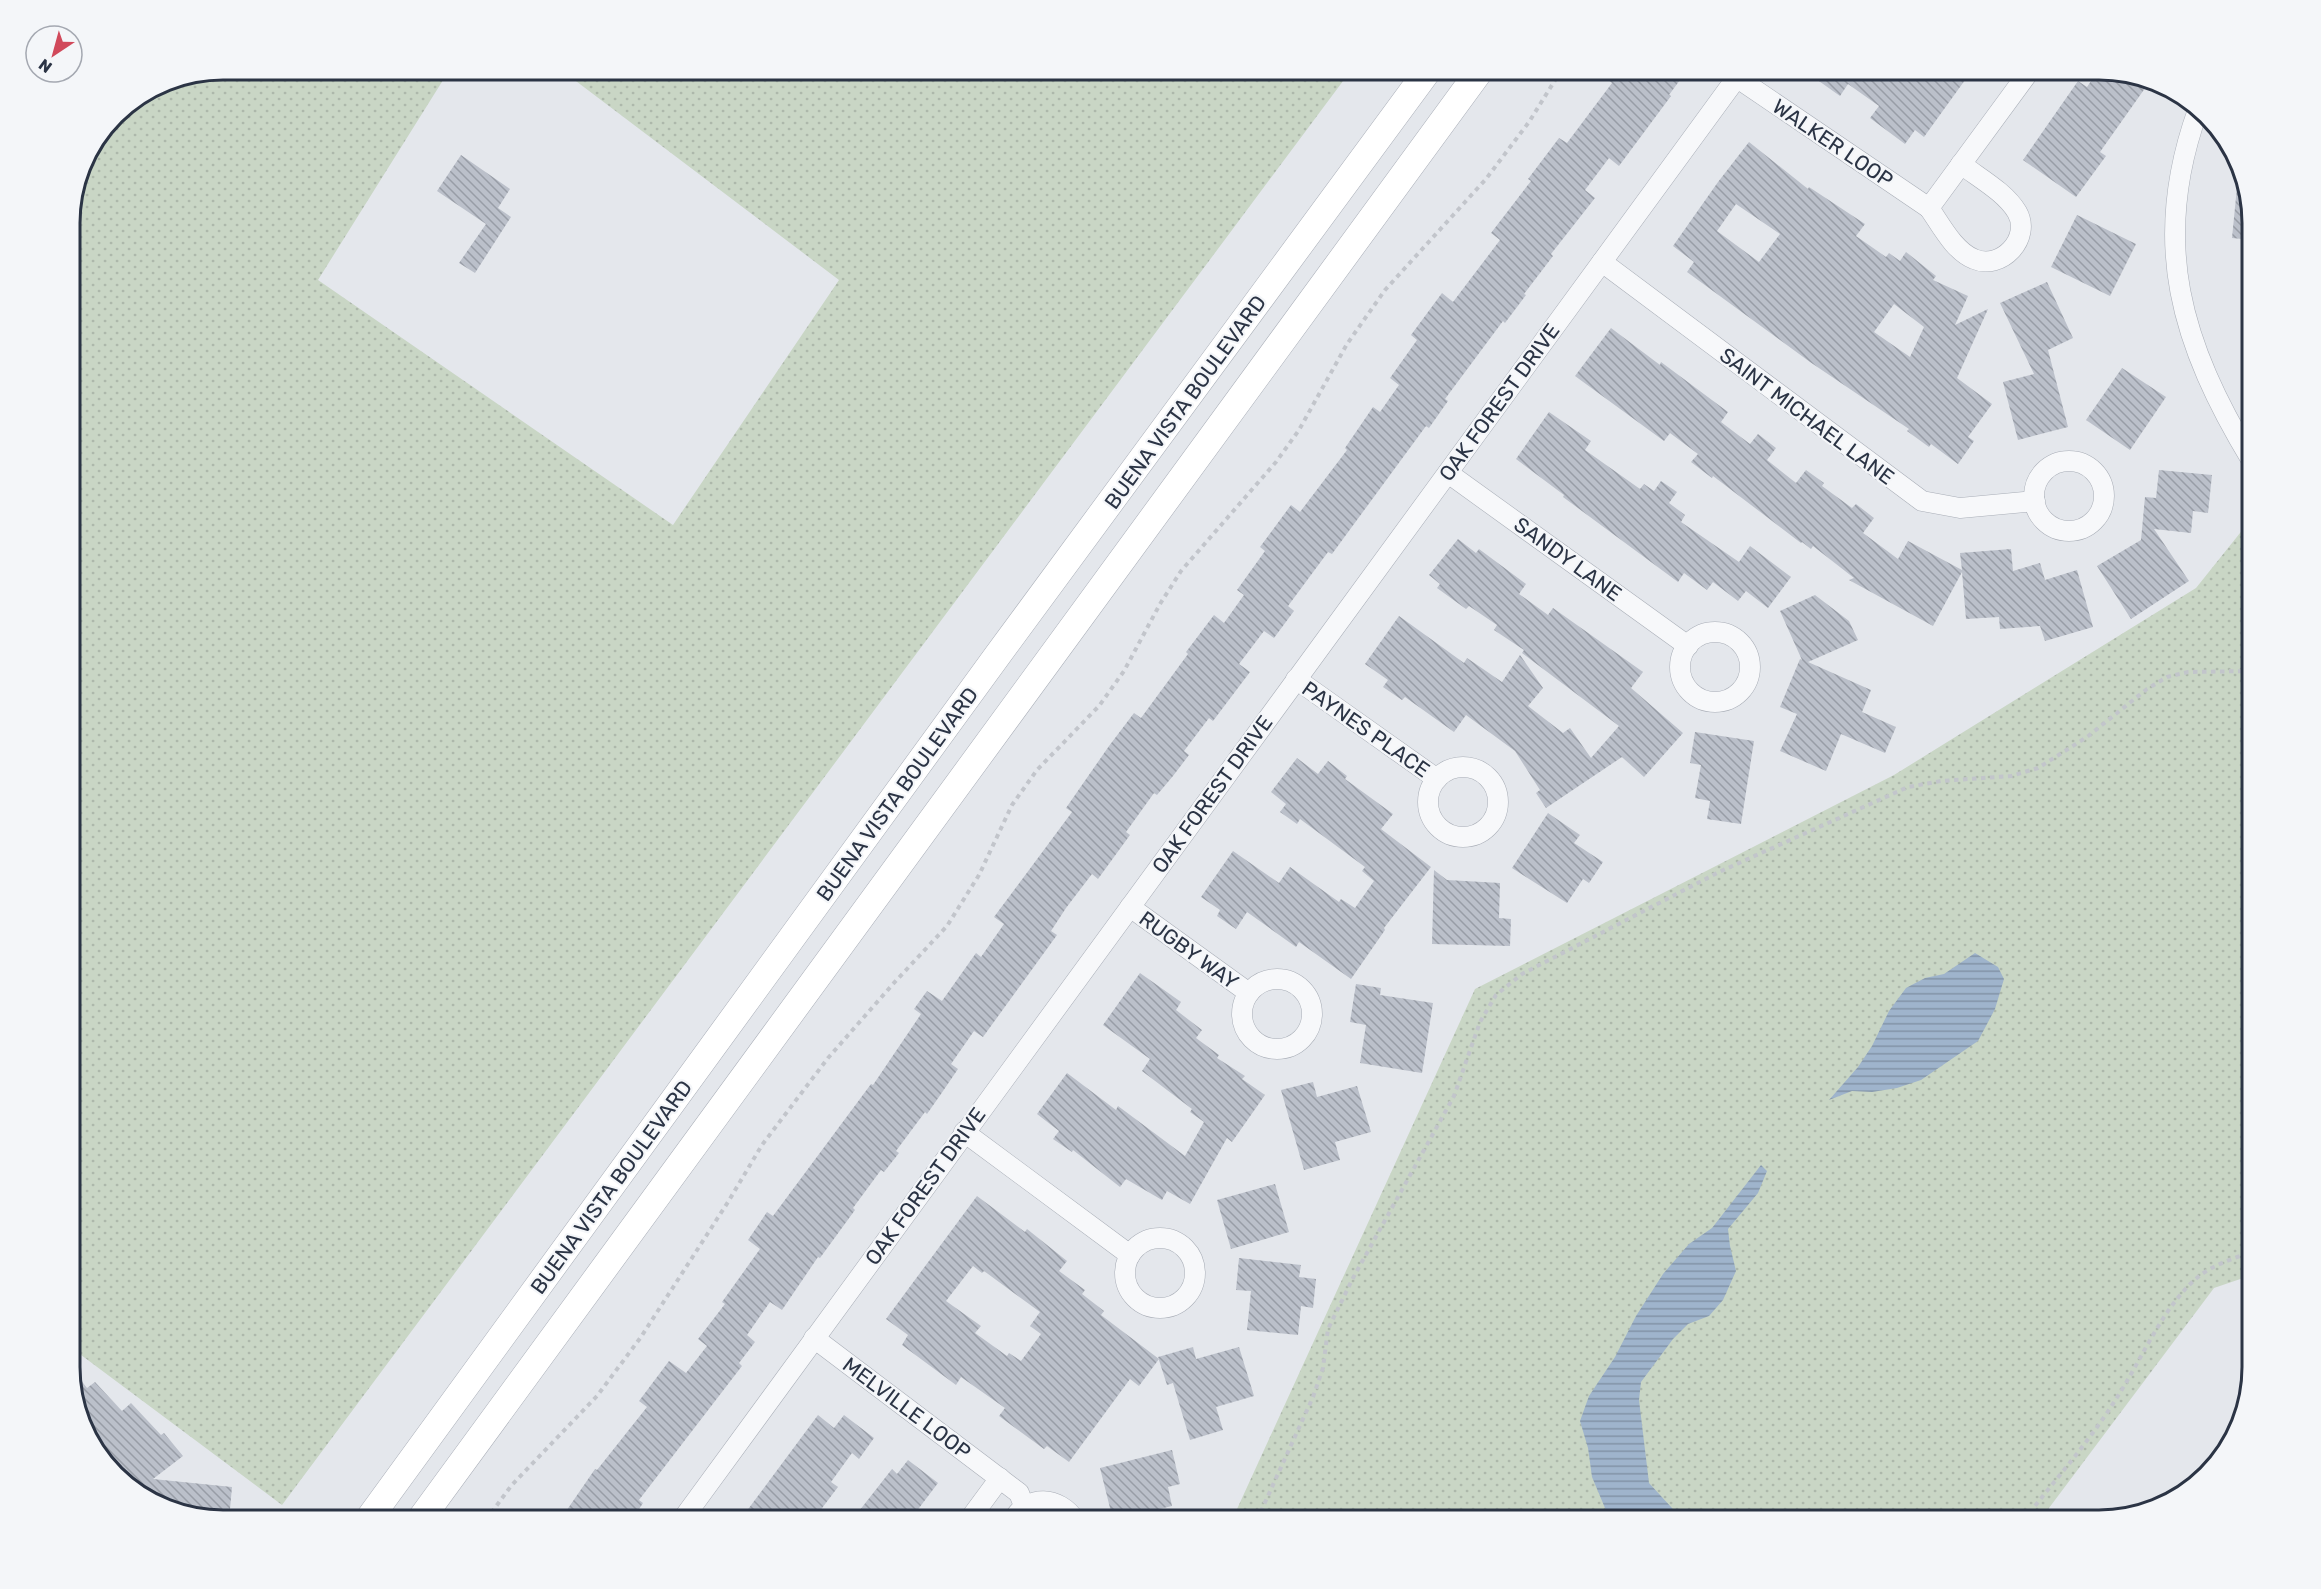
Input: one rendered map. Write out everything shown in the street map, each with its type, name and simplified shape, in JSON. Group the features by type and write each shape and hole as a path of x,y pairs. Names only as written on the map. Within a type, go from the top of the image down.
{"main road":[{"name":"BUENA VISTA BOULEVARD","path":"375,1510 990,666 1421,79"},
{"name":"BUENA VISTA BOULEVARD","path":"427,1510 1473,79"}],"street":[{"name":"OAK FOREST DRIVE","path":"689,1510 1735,79"},
{"name":"WALKER LOOP","path":"1749,79 1929,208 1962,252 1975,260 1990,261 2005,256 2016,245 2021,230 2019,215 2010,202 1961,164"},
{"path":"1929,208 2024,79"},
{"path":"2196,118 2178,182 2174,222 2177,275 2186,321 2201,366 2229,424 2242,445"},
{"name":"SAINT MICHAEL LANE","path":"1602,262 1922,501 1960,508 2035,501"},
{"name":"SANDY LANE","path":"1448,473 1688,646"},
{"name":"PAYNES PLACE","path":"1296,679 1437,778"},
{"name":"RUGBY WAY","path":"1130,907 1249,993"},
{"path":"964,1132 1130,1255"},
{"name":"MELVILLE LOOP","path":"814,1338 1019,1492 1019,1510"},
{"path":"976,1510 1000,1478"},
{"name":"MELVILLE LOOP","path":"1023,1510 1036,1501 1060,1504 1068,1510"}],"path":[{"path":"494,1510 512,1486 597,1396 641,1337 762,1145 821,1067 947,926 979,875 1012,805 1037,770 1105,697 1124,672 1160,604 1181,572 1276,462 1299,430 1347,344 1385,290 1486,179 1529,122 1556,79"},
{"path":"1262,1510 1313,1397 1323,1368 1328,1329 1353,1278 1454,1096 1480,1022 1497,995 1522,974 1719,872 1908,787 1941,781 2011,776 2038,768 2087,737 2147,689 2167,677 2188,672 2242,671"},
{"path":"2032,1510 2090,1438 2174,1302 2199,1276 2219,1264 2242,1256"}],"green space":[{"path":"1344,79 282,1505 80,1354 80,213 84,185 90,168 109,135 135,109 151,99 168,90 195,82 213,80 443,80 318,280 673,525 839,280 574,80"},
{"path":"2242,530 2242,1278 2214,1288 2048,1510 1237,1510 1475,989 1894,775 2196,588"}],"water":[{"path":"1975,953 1998,967 2004,979 1995,1009 1978,1041 1921,1080 1897,1088 1872,1092 1852,1091 1829,1100 1858,1067 1872,1046 1889,1011 1906,988 1925,978 1944,974"},
{"path":"1761,1165 1767,1171 1758,1193 1728,1229 1736,1271 1723,1300 1709,1316 1688,1324 1673,1339 1641,1382 1639,1400 1649,1483 1674,1510 1606,1510 1592,1477 1588,1448 1580,1421 1589,1396 1615,1357 1636,1316 1663,1274 1689,1244 1712,1228"}],"building":[{"path":"1607,79 1681,79 1669,95 1671,96 1619,166 1609,158 1585,190 1595,198 1551,254 1553,256 1524,294 1526,295 1505,323 1503,321 1445,399 1448,401 1429,428 1426,426 1332,554 1328,552 1288,606 1294,611 1274,638 1264,631 1239,664 1250,672 1213,721 1209,718 1184,751 1189,755 1157,795 1154,793 1126,832 1130,835 1098,879 1092,874 1066,908 1051,931 1057,935 983,1037 974,1031 951,1064 958,1069 927,1114 925,1112 896,1151 899,1153 884,1172 881,1170 853,1208 855,1210 820,1258 818,1257 782,1310 770,1302 747,1335 755,1342 739,1363 742,1366 639,1500 643,1503 638,1510 567,1510 595,1469 597,1470 647,1407 639,1401 669,1361 686,1373 707,1346 698,1339 725,1304 722,1302 760,1249 748,1240 767,1212 773,1216 871,1084 873,1085 921,1014 914,1009 927,991 942,1001 976,953 981,957 1004,924 994,917 1072,812 1066,808 1109,746 1134,713 1141,718 1214,615 1224,623 1244,595 1237,590 1265,551 1260,547 1291,505 1300,512 1347,450 1345,448 1373,407 1380,412 1399,385 1390,378 1417,340 1411,335 1442,293 1453,302 1500,240 1491,233 1531,181 1528,179 1559,138 1567,143 1612,83"},
{"path":"1816,79 1966,79 1924,137 1915,130 1905,144 1870,118 1879,106 1848,84 1840,96"},
{"path":"2092,79 2098,79 2146,87 2100,152 2106,156 2076,197 2023,160 2078,81 2087,87"},
{"path":"1749,142 1808,189 1809,187 1865,224 1856,236 1886,257 1889,253 1900,261 1906,252 1936,276 1933,280 1968,296 1955,325 1988,309 1957,378 1992,404 1968,437 1974,441 1958,464 1931,444 1929,447 1907,431 1909,429 1810,362 1687,272 1694,262 1673,246","holes":["1736,204 1780,234 1759,262 1717,231","1894,304 1924,327 1910,357 1874,332"]},
{"path":"461,155 510,189 498,208 511,217 475,273 459,263 486,224 437,191"},
{"path":"2237,186 2242,239 2232,238"},
{"path":"2077,215 2136,244 2110,296 2051,267"},
{"path":"2047,282 2073,338 2048,350 2068,427 2018,440 2003,382 2034,374 2000,303"},
{"path":"1611,328 1728,412 1721,422 1750,444 1758,434 1776,448 1767,460 1796,483 1806,470 1824,483 1822,486 1852,508 1856,504 1874,518 1863,533 1898,559 1908,541 1962,570 1960,553 2011,549 2013,571 2040,563 2045,580 2077,570 2093,627 2045,641 2040,626 2000,629 1999,617 1966,619 1962,572 1933,626 1849,580 1854,578 1813,546 1811,549 1801,543 1691,462 1698,454 1670,433 1664,441 1575,376"},
{"path":"2122,368 2166,397 2130,450 2086,420"},
{"path":"1549,412 1591,441 1585,450 1640,489 1644,484 1654,491 1661,481 1677,492 1669,503 1685,515 1681,522 1739,562 1750,546 1791,577 1768,608 1746,591 1738,601 1713,582 1707,590 1684,573 1678,582 1563,497 1564,495 1516,459"},
{"path":"2159,470 2212,475 2208,513 2193,511 2191,533 2154,529 2189,581 2131,619 2097,566 2141,540 2145,497 2156,498"},
{"path":"1458,539 1476,553 1479,549 1526,584 1519,594 1548,615 1553,608 1643,672 1631,688 1683,733 1644,777 1622,757 1546,808 1536,793 1540,790 1515,751 1466,715 1454,732 1405,697 1402,700 1383,687 1388,680 1365,664 1399,616 1464,663 1467,658 1502,682 1520,655 1543,688 1528,706 1563,733 1570,728 1591,758 1619,726 1522,653 1524,650 1494,630 1497,625 1469,606 1466,609 1437,588 1440,584 1429,575"},
{"path":"1815,595 1849,621 1858,640 1808,662 1871,690 1862,712 1896,727 1885,753 1841,734 1826,771 1780,751 1797,714 1780,707 1800,659 1802,660 1780,611"},
{"path":"1695,732 1754,741 1741,824 1707,819 1710,801 1695,798 1701,765 1690,763"},
{"path":"1297,758 1318,774 1328,761 1347,776 1345,779 1393,814 1381,829 1431,867 1384,928 1385,930 1351,979 1299,942 1296,947 1247,912 1236,929 1217,916 1220,910 1201,897 1233,851 1279,883 1290,867 1339,902 1341,899 1355,908 1374,881 1362,871 1365,867 1300,819 1297,824 1280,812 1286,804 1271,792"},
{"path":"1548,813 1580,835 1574,843 1603,862 1589,883 1583,879 1567,903 1512,868"},
{"path":"1434,870 1447,880 1500,883 1499,918 1511,919 1510,946 1432,944"},
{"path":"1140,973 1181,1002 1176,1010 1202,1030 1196,1038 1219,1055 1217,1058 1245,1076 1242,1079 1265,1095 1232,1142 1227,1138 1190,1204 1167,1191 1162,1200 1126,1179 1120,1187 1073,1150 1072,1152 1053,1139 1059,1131 1037,1114 1067,1073 1116,1110 1118,1106 1185,1156 1204,1122 1190,1112 1192,1109 1142,1071 1150,1059 1103,1025"},
{"path":"1356,984 1381,988 1380,995 1433,1003 1422,1073 1360,1063 1366,1025 1350,1022"},
{"path":"1313,1082 1317,1097 1357,1086 1371,1132 1335,1142 1340,1160 1304,1170 1281,1090"},
{"path":"1275,1184 1289,1232 1231,1249 1217,1200"},
{"path":"977,1196 1025,1232 1027,1229 1067,1261 1059,1271 1085,1290 1082,1294 1104,1311 1101,1315 1159,1359 1139,1386 1130,1379 1069,1462 1047,1446 1044,1449 999,1416 1005,1408 961,1377 956,1385 902,1345 908,1335 886,1319","holes":["973,1266 982,1273 984,1271 1040,1312 1030,1326 1041,1334 1021,1361 1009,1353 1007,1356 975,1333 981,1326 946,1301"]},
{"path":"1239,1258 1301,1265 1299,1277 1316,1279 1313,1308 1301,1306 1298,1335 1247,1330 1251,1291 1236,1290"},
{"path":"1193,1347 1196,1359 1239,1347 1254,1396 1216,1407 1223,1430 1190,1440 1173,1383 1167,1385 1158,1357"},
{"path":"80,1380 87,1388 95,1382 122,1411 131,1403 161,1435 164,1433 183,1456 153,1479 232,1487 230,1510 222,1510 185,1505 159,1495 143,1485 121,1468 94,1430 82,1394"},
{"path":"818,1415 834,1428 844,1415 874,1438 859,1459 852,1453 831,1482 838,1487 821,1510 747,1510"},
{"path":"1172,1450 1180,1484 1168,1487 1172,1506 1155,1510 1110,1510 1100,1468"},
{"path":"908,1460 938,1483 918,1510 860,1510 892,1469 897,1474"}]}
